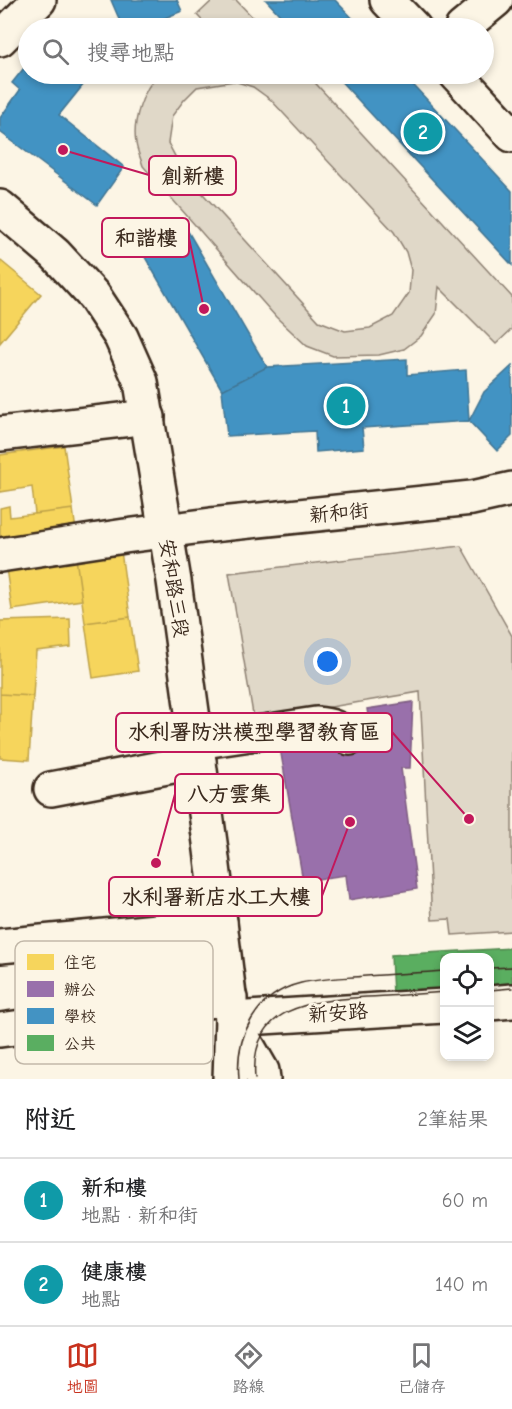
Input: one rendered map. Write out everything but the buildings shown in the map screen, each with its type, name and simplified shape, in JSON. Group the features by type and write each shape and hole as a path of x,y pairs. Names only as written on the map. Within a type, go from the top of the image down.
{"main road":[{"path":"21,18 39,0"},
{"path":"387,0 404,18"},
{"path":"474,18 496,0"},
{"path":"0,39 18,21"},
{"path":"465,84 512,135"},
{"name":"安和路三段","path":"0,207 55,254 94,296 125,346 141,382 166,531 220,922 231,1009 230,1079"},
{"path":"0,434 148,417"},
{"name":"新和街","path":"0,555 166,531 450,501 512,489"},
{"path":"51,789 198,751 316,724 329,725 342,730 350,738"},
{"path":"45,941 157,931 220,922"},
{"path":"0,945 15,944"},
{"path":"494,1003 512,1001"},
{"name":"新安路","path":"213,1011 440,1006"},
{"name":"安和路三段","path":"231,1009 262,1071 263,1079"},
{"name":"新安路","path":"0,1030 15,1029"}],"shaded area":[{"path":"213,0 236,0 253,18 200,18 197,15"},
{"path":"150,84 216,84 197,87 184,100 172,116 168,143 184,173 319,321 345,331 370,328 393,316 409,293 411,270 406,252 394,232 271,100 253,87 244,84 316,84 512,297 512,329 496,344 439,287 436,314 421,336 404,349 379,355 333,356 307,346 276,317 143,166 135,135 137,116"},
{"path":"461,546 512,636 512,931 452,935 450,919 432,920 420,692 254,720 229,573"}],"tram line":[{"path":"494,968 512,967"},
{"path":"239,1079 241,1047 252,1019 261,1007 285,989 301,983 325,979 440,971"},
{"path":"494,990 512,988"},
{"path":"255,1079 256,1054 262,1036 273,1022 288,1012 305,1005 325,1001 440,992"}],"place":[{"name":"健康樓","path":"423,132"},
{"name":"創新樓","path":"63,150"},
{"name":"和諧樓","path":"204,309"},
{"name":"新和樓","path":"346,406"},
{"name":"水利署防洪模型學習教育區","path":"469,819"},
{"name":"水利署新店水工大樓","path":"350,822"},
{"name":"八方雲集","path":"156,863"}]}
